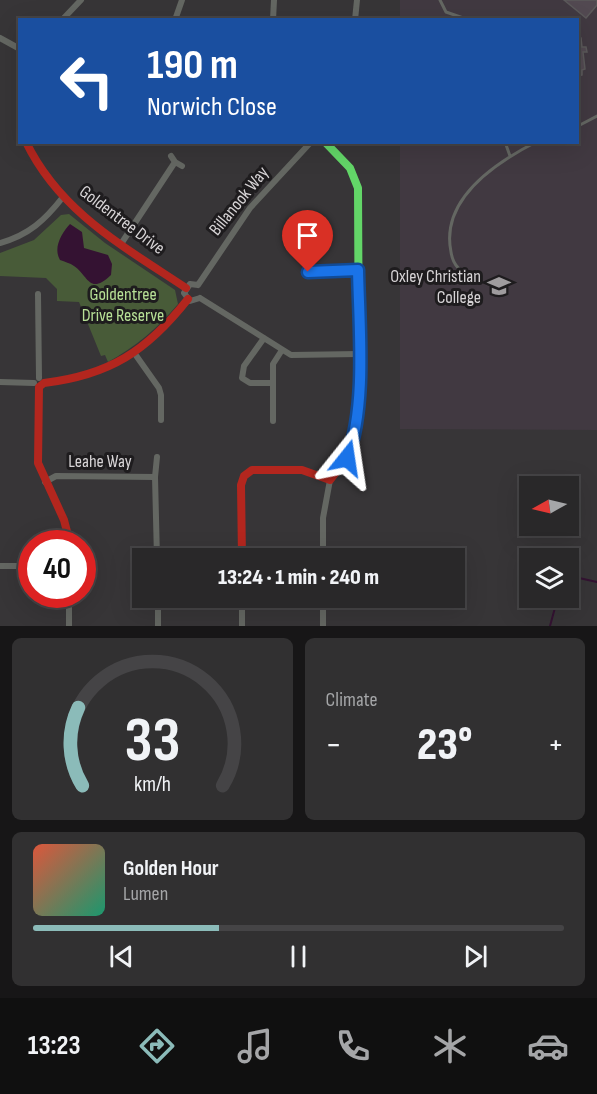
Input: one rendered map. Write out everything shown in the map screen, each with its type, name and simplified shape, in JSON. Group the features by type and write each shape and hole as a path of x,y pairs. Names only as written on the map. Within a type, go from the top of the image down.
{"street":[{"path":"64,18 81,0"},
{"path":"176,18 182,0"},
{"path":"273,18 274,0"},
{"path":"356,18 357,0"},
{"path":"0,38 18,48"},
{"name":"Goldentree Drive","path":"27,144 40,172 63,197 121,244 186,288"},
{"name":"Billanook Way","path":"198,285 250,208 309,144"},
{"path":"323,548 323,518 330,480 347,458 353,442 359,388 357,179 346,162 327,144"},
{"path":"121,244 173,159 182,166"},
{"path":"0,243 23,235 38,225 63,197"},
{"path":"308,272 358,270"},
{"path":"192,284 198,285 202,291 200,298 193,301 188,299 184,292 186,288 192,284"},
{"path":"39,294 38,463 45,482 64,516 67,530"},
{"path":"200,298 291,355 359,354"},
{"path":"0,382 39,383 91,376 106,370 135,354 167,326 188,299"},
{"path":"264,338 244,366 242,378 250,383 273,383"},
{"path":"273,421 273,363 282,350"},
{"path":"135,354 159,388 161,420"},
{"path":"157,457 155,477 157,548"},
{"path":"242,548 241,485 246,472 302,470 330,480"},
{"name":"Leahe Way","path":"45,482 56,476 155,477"},
{"path":"0,566 18,566"},
{"path":"69,608 69,626"},
{"path":"158,608 158,626"},
{"path":"242,608 242,626"},
{"path":"323,608 323,626"}],"lane":[{"path":"440,0 446,12 462,18"},
{"path":"579,125 597,116"},
{"path":"506,144 510,156"},
{"path":"471,274 463,273 456,267 452,257 449,244 451,219 463,198 494,166 532,144"}],"shaded area":[{"name":"Oxley Christian College","path":"400,0 597,0 597,430 400,429 400,144 579,144 579,18 400,18"},
{"path":"70,224 82,232 84,248 108,255 112,264 111,275 104,281 93,284 74,266 60,260 57,251 59,241"}],"green space":[{"name":"Goldentree Drive Reserve","path":"69,214 105,243 175,290 178,304 170,313 146,336 108,362 105,355 101,356 79,302 57,301 57,289 46,278 0,276 0,253 34,240 61,215"}],"building":[{"path":"564,0 597,0 597,5 586,18"},
{"path":"579,38 581,38 582,47 586,47 587,52 583,52 585,69 582,70 582,75 579,76"}],"waterway":[{"path":"579,578 597,582"},
{"path":"550,626 555,608"}],"traffic: fast":[{"path":"327,144 350,168 358,188 359,387"}],"traffic: jam":[{"path":"27,144 40,167 75,208 117,242 186,288"},
{"path":"67,530 38,463 39,387 44,383 89,374 125,358 157,333 188,299"},
{"path":"242,548 241,485 244,476 252,470 302,470 330,480 347,458 353,443 359,387"}],"place":[{"name":"Oxley Christian College","path":"499,286"}],"route":[{"path":"308,272 358,270 359,388 353,442 347,458"}]}
